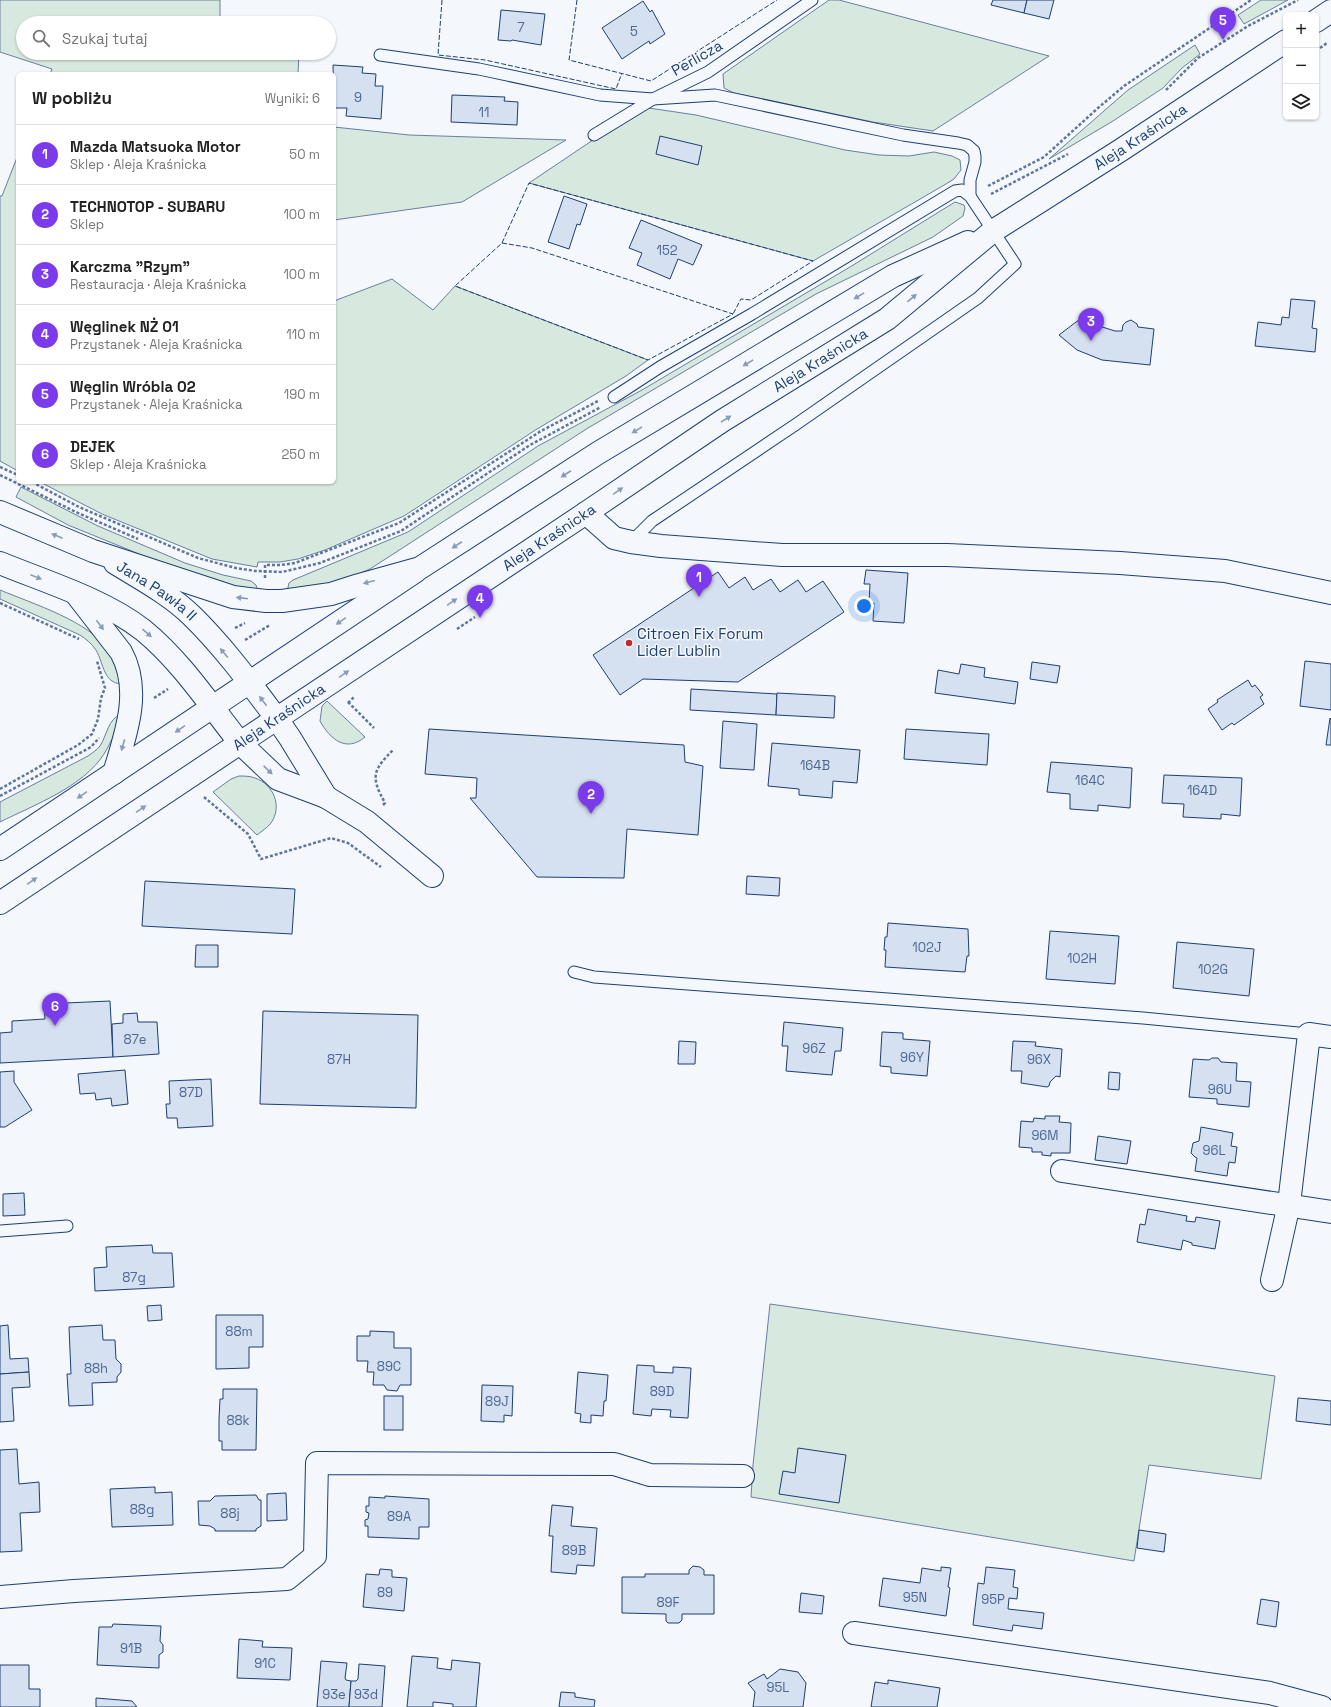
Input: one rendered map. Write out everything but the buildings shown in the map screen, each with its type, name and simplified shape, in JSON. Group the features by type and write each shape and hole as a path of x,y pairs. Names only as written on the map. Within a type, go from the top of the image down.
{"main road":[{"path":"1319,19 1331,11"},
{"name":"Aleja Kraśnicka","path":"0,903 722,421 887,319 993,231 1121,150 1283,43"},
{"name":"Aleja Kraśnicka","path":"0,849 420,568 598,453 893,276 993,231"},
{"name":"Jana Pawła II","path":"0,512 93,551 146,582 191,615 249,683 276,719 290,738 326,797"},
{"path":"586,513 614,538 631,542 782,555 947,555 1120,562 1226,570 1331,593"},
{"path":"93,551 233,597 266,601 297,600 331,594 420,568"},
{"path":"0,562 76,594 124,617 152,638 178,664 240,743 278,779 326,797 367,822 432,876"},
{"path":"76,594 121,652 127,662 130,675 131,705 128,724 114,773"},
{"path":"1272,1280 1289,1204 1309,1034 1331,1037"},
{"path":"1062,1171 1289,1204 1331,1212"},
{"path":"0,1597 74,1591 287,1579 316,1556 317,1463 614,1464 650,1475 743,1476"},
{"path":"854,1633 1270,1693 1322,1707"}],"lane":[{"name":"Perlicza","path":"594,135 653,99 708,72 812,0"},
{"path":"380,55 479,69 600,95 653,99 715,95 903,135 962,144 971,149 975,156 975,162 970,180 972,199"},
{"path":"614,397 660,366 752,314 955,191 962,190 972,199 1015,264 978,298 802,420 652,521 631,542"},
{"path":"574,972 594,977 1143,1018 1309,1034"},
{"path":"0,1231 67,1226"}],"path":[{"path":"972,199 1044,157 1124,86 1251,0"},
{"path":"1160,94 1198,58 1248,26 1298,0"},
{"path":"1319,49 1331,41"},
{"path":"972,199 1072,152"},
{"path":"36,484 79,507 198,558 218,564 266,572 282,572 320,563 401,531 530,445 599,408 614,397"},
{"path":"260,578 265,579 265,565 295,563 399,523 541,430 594,401 614,397"},
{"path":"0,467 16,474"},
{"path":"0,474 16,482"},
{"path":"20,484 78,513 144,542"},
{"path":"0,604 78,637 83,642"},
{"path":"243,641 272,623"},
{"path":"0,789 78,745 92,734 98,719 101,698 105,688 95,656"},
{"path":"148,700 154,698 171,687"},
{"path":"343,698 374,728"},
{"path":"0,796 91,747 100,737"},
{"path":"385,803 376,787 375,775 381,763 394,748"},
{"path":"204,798 248,834 261,859 331,838 348,843 384,869"}],"shaded area":[{"path":"0,0 220,0 220,16 16,16 16,57 0,52"},
{"path":"829,0 839,0 1049,56 933,131 873,122 734,93 724,88 723,74"},
{"path":"1261,0 1288,0 1244,24 1238,15"},
{"path":"1195,45 1200,54 1182,68 1163,88 1113,121 1049,159 1128,90"},
{"path":"24,60 299,60 298,72 51,72 52,69"},
{"path":"642,107 696,115 845,150 879,155 909,156 934,152 952,156 960,160 961,170 954,179 946,184 813,261 529,183"},
{"path":"336,127 409,135 566,140 462,202 336,220"},
{"path":"16,160 16,470 0,461 0,196 2,196"},
{"path":"955,202 964,205 965,208 963,216 933,237 816,294 588,428 370,569 337,583 287,592 289,583 293,580 408,532 538,446 642,390 850,267"},
{"path":"392,279 433,310 455,286 648,360 626,376 537,429 404,516 325,550 298,559 280,562 258,562 257,567 212,559 102,514 44,484 336,484 336,300"},
{"path":"21,487 98,526 185,563 223,575 251,581 256,585 258,592 239,590 149,558 68,525 16,497"},
{"path":"0,590 43,607 75,622 100,640 108,650 114,662 122,684 111,680 105,672 96,650 84,638 0,599"},
{"path":"327,701 365,737 358,742 351,744 339,742 334,738 324,728 320,721 322,706"},
{"path":"121,714 114,734 104,754 95,766 84,776 57,794 0,822 0,802 93,753 100,746 110,723"},
{"path":"239,776 251,777 261,781 267,785 274,796 276,810 271,823 257,835 213,792 231,779"},
{"path":"770,1304 1275,1376 1261,1479 1149,1465 1134,1561 751,1497"}],"fence":[{"path":"442,0 438,55 485,60 616,89 622,73"},
{"path":"577,0 569,60 651,81 777,0"},
{"path":"502,243 529,183 813,261 751,300 741,299 733,314"},
{"path":"502,243 532,248 733,314 648,360 455,286 502,243"}],"place":[{"name":"Węglin Wróbla 02","path":"1223,40"},
{"name":"Karczma \"Rzym\"","path":"1091,341"},
{"name":"Mazda Matsuoka Motor","path":"699,597"},
{"name":"Węglinek NŻ 01","path":"480,618"},
{"name":"Citroen Fix Forum Lider Lublin","path":"629,643"},
{"name":"TECHNOTOP - SUBARU","path":"591,814"},
{"name":"DEJEK","path":"55,1026"}]}
